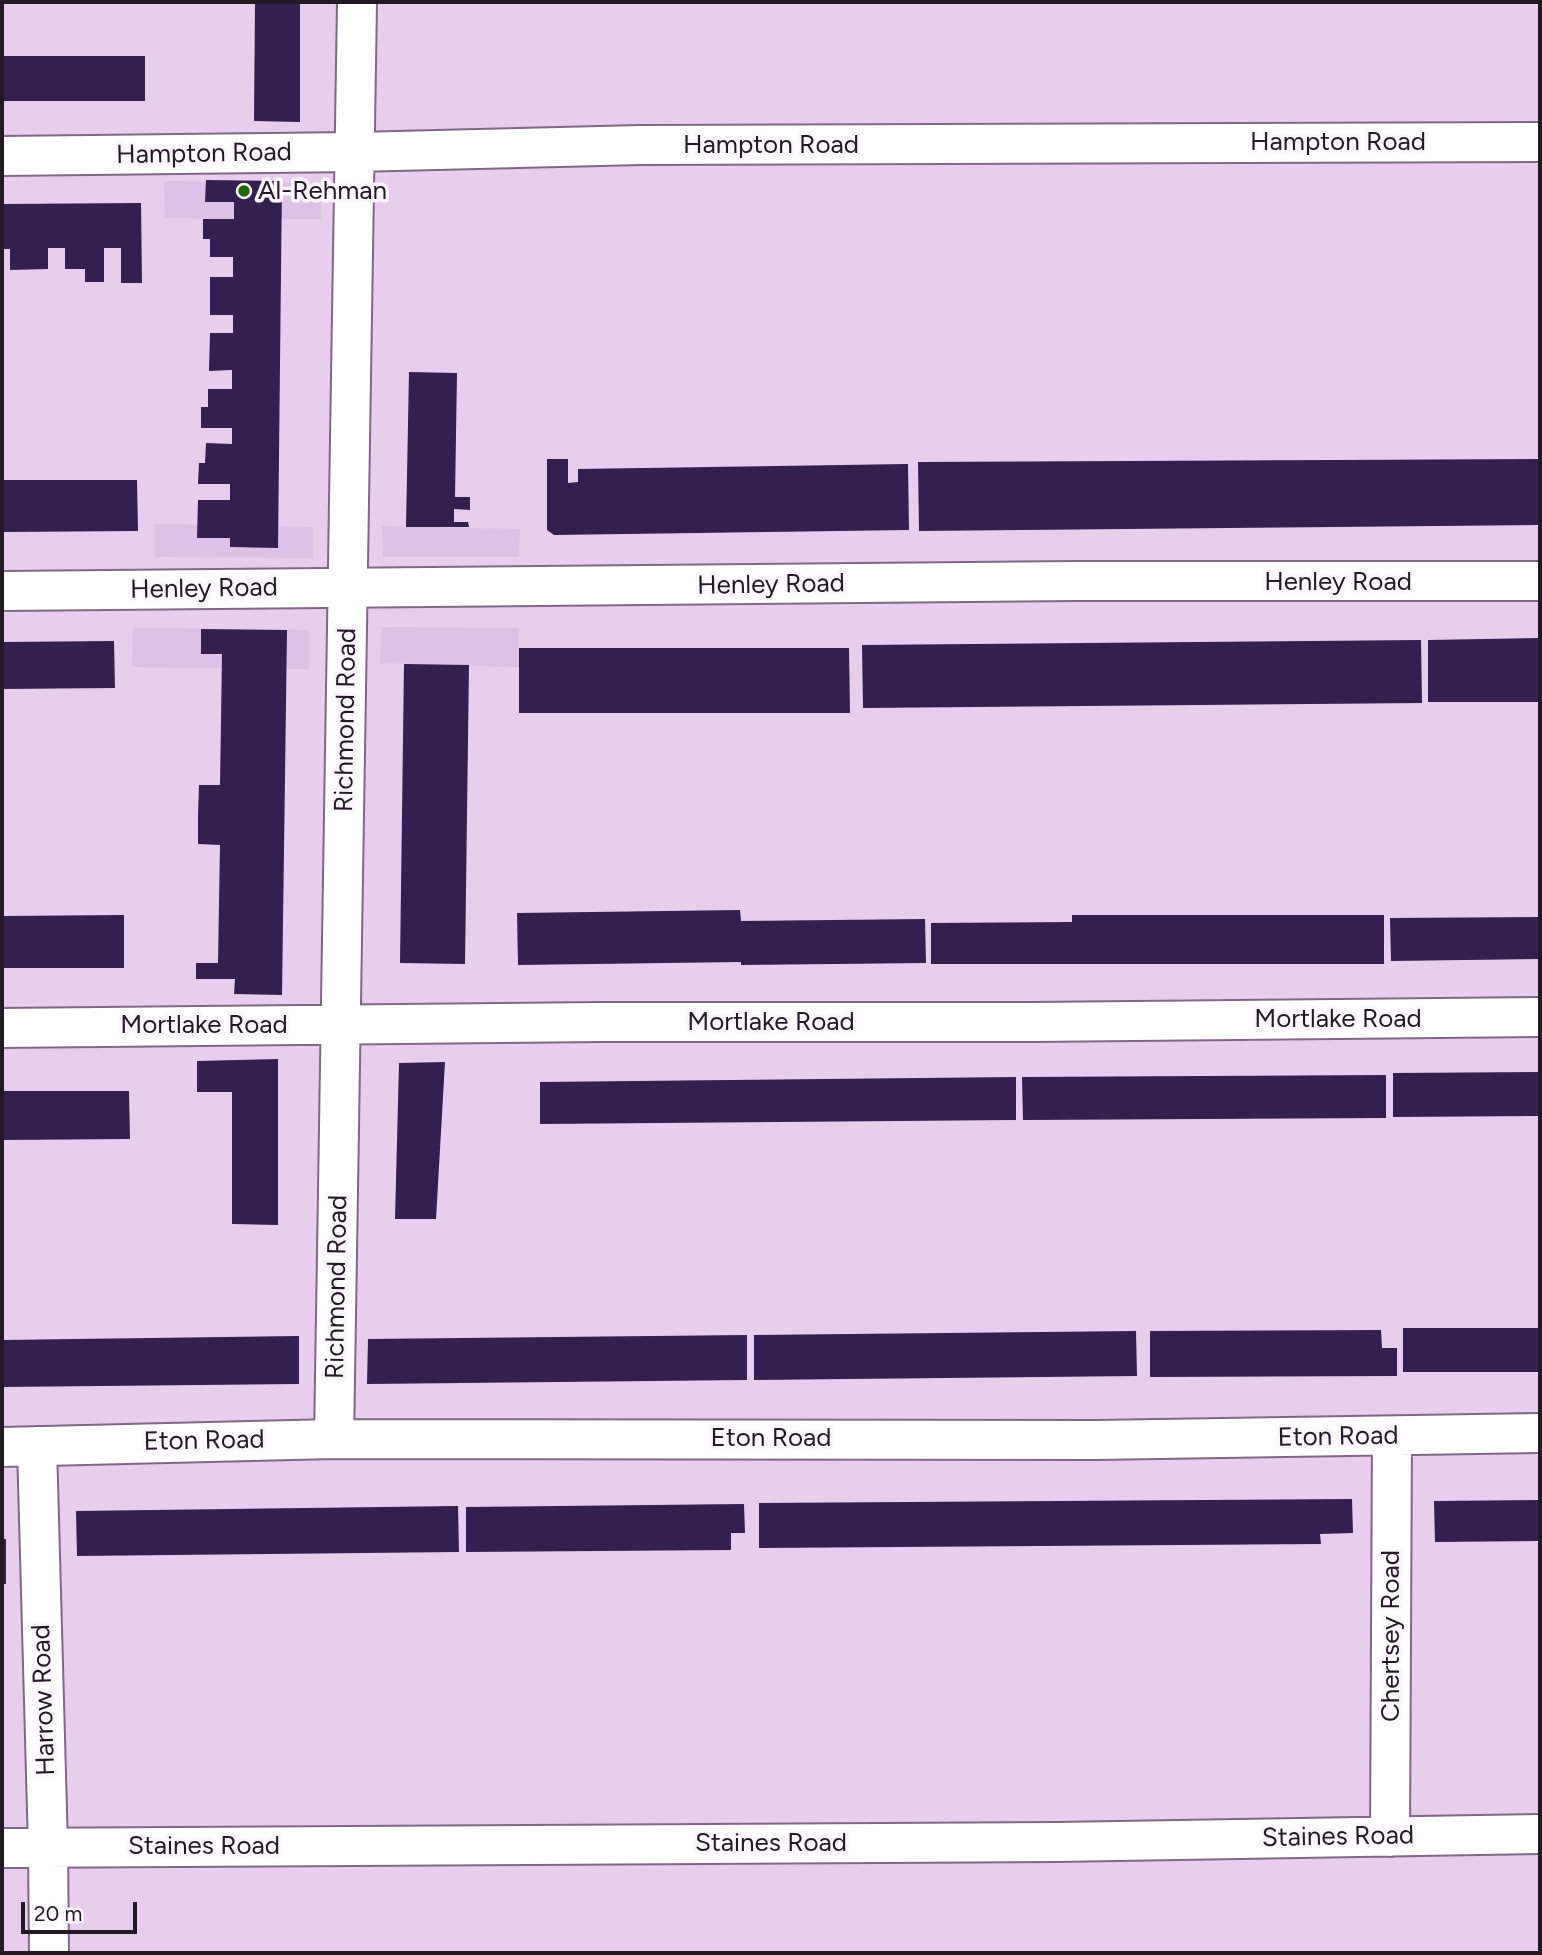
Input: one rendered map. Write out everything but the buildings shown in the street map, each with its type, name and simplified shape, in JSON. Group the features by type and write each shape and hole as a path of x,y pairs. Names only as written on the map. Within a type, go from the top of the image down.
{"street":[{"name":"Richmond Road","path":"334,1438 357,2"},
{"name":"Hampton Road","path":"2,156 640,145 1540,142"},
{"name":"Henley Road","path":"2,591 1076,581 1540,581"},
{"name":"Mortlake Road","path":"2,1028 1540,1017"},
{"name":"Eton Road","path":"19,1447 334,1438 1096,1440 1540,1433"},
{"name":"Chertsey Road","path":"1390,1837 1391,1436"},
{"name":"Harrow Road","path":"19,1447 48,1847 49,1953"},
{"name":"Staines Road","path":"2,1848 1043,1842 1540,1834"}],"shaded area":[{"path":"164,181 322,183 321,219 165,218"},
{"path":"155,524 313,527 313,558 155,557"},
{"path":"382,526 520,529 519,557 383,557"},
{"path":"382,627 519,628 519,667 380,663"},
{"path":"133,628 309,630 309,669 132,667"}],"place":[{"name":"Al-Rehman","path":"244,191"}]}
